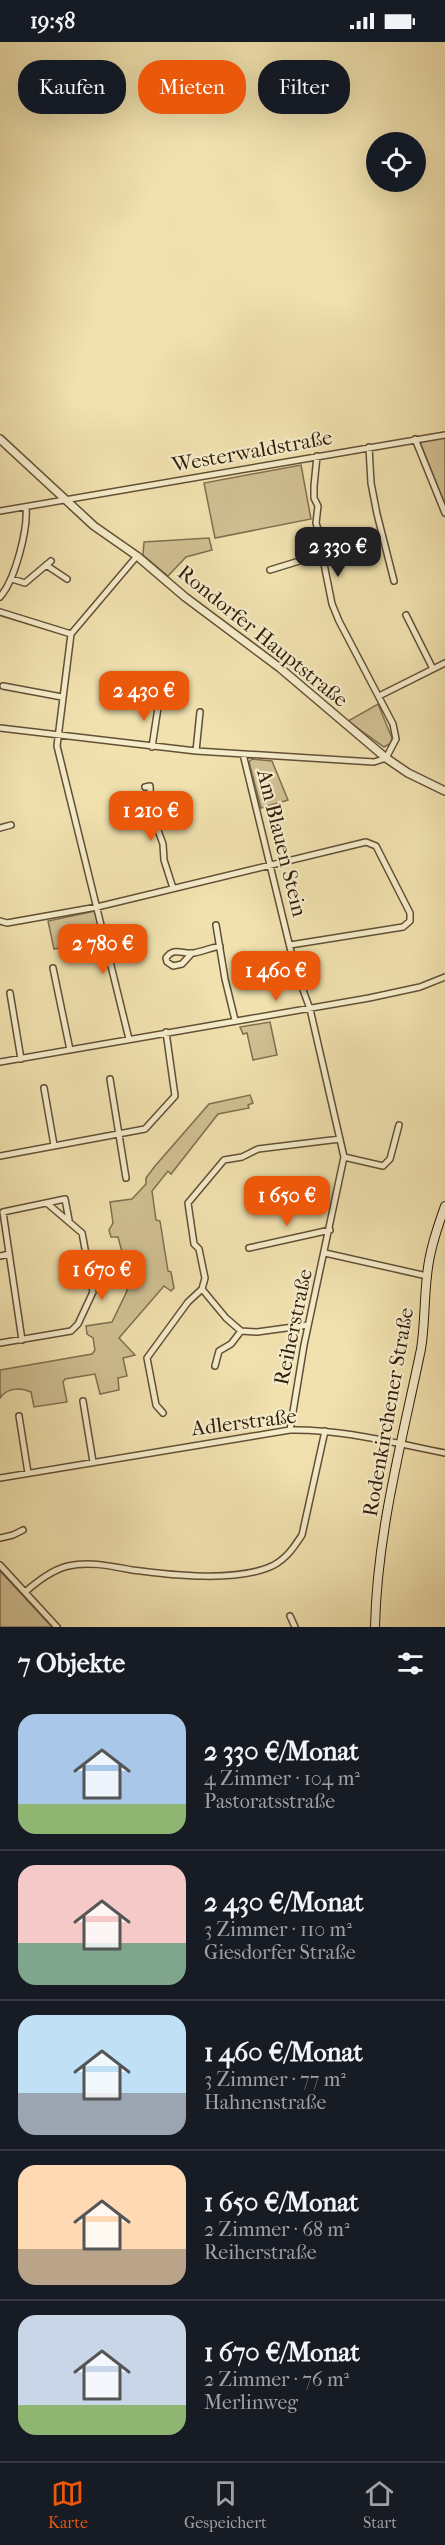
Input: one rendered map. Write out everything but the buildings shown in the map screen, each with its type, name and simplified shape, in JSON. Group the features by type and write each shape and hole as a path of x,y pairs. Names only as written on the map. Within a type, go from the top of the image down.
{"main road":[{"name":"Rodenkirchener Straße","path":"375,1627 382,1549 399,1444 421,1346 431,1251 445,1206"}],"street":[{"name":"Westerwaldstraße","path":"0,512 445,435"},
{"name":"Rondorfer Hauptstraße","path":"0,439 94,526 137,556 185,597 280,668 386,758 445,791"},
{"path":"415,440 445,513"},
{"path":"369,447 371,483 394,581"},
{"path":"0,728 196,752 374,762 386,758 396,740 396,732 339,621 328,588 316,522 318,506 314,498 316,456"},
{"path":"147,494 148,485"},
{"path":"0,597 12,579 27,522 26,507"},
{"path":"270,570 322,554"},
{"path":"129,1039 62,768 57,736 71,634 137,556"},
{"path":"12,579 25,583 49,563 67,579"},
{"path":"0,612 71,634"},
{"path":"406,615 433,669"},
{"path":"379,696 445,663"},
{"path":"3,686 62,697"},
{"path":"152,747 159,701"},
{"path":"196,752 200,712"},
{"name":"Am Blauen Stein","path":"243,754 295,968 310,1009"},
{"path":"146,787 150,786 152,811 164,844 164,860 173,888"},
{"path":"0,825 11,825"},
{"path":"0,921 7,923 97,907 366,842 376,846 410,913 410,921 403,927 290,945"},
{"path":"216,926 235,1020"},
{"path":"192,953 220,946"},
{"path":"53,968 70,1050"},
{"path":"0,1062 310,1009 420,987 445,977"},
{"path":"10,993 21,1059"},
{"name":"Reiherstraße","path":"290,1430 308,1324 344,1157 310,1009"},
{"path":"0,1156 145,1129 175,1096 166,1032"},
{"path":"110,1079 126,1178"},
{"path":"44,1088 54,1145"},
{"path":"344,1157 383,1166 390,1159 399,1125"},
{"path":"163,1413 156,1405 147,1358 188,1302 202,1289 205,1278 199,1249 194,1244 188,1203 224,1160 242,1157 258,1149 340,1139"},
{"path":"22,1340 3,1212 65,1199 69,1220"},
{"path":"0,1343 71,1331 78,1324 93,1292 82,1233 48,1204"},
{"name":"Reiherstraße","path":"249,1248 330,1230"},
{"path":"325,1253 427,1276"},
{"path":"0,1256 9,1254"},
{"path":"202,1289 226,1318 241,1331 257,1332 308,1324"},
{"path":"215,1366 219,1351 231,1344 241,1331"},
{"path":"83,1401 93,1462"},
{"path":"19,1416 28,1473"},
{"name":"Adlerstraße","path":"0,1478 290,1430 325,1431 445,1453"},
{"path":"26,1592 54,1572 77,1564 100,1564 161,1574 201,1576 236,1574 273,1565 294,1547 302,1535 325,1431"},
{"path":"0,1538 23,1530"},
{"path":"0,1565 57,1627"},
{"path":"290,1616 295,1627"}],"shaded area":[{"path":"445,437 445,505 420,442"},
{"path":"301,465 311,519 215,538 204,483"},
{"path":"209,538 212,550 186,557 168,576 143,555 144,542"},
{"path":"378,704 392,738 391,743 384,747 348,721"},
{"path":"252,759 272,761 288,800 261,808 249,762"},
{"path":"95,911 101,939 54,949 48,921"},
{"path":"270,1022 277,1055 253,1060 247,1033 243,1034 240,1027"},
{"path":"250,1095 253,1103 248,1105 249,1108 218,1114 171,1174 168,1171 152,1191 156,1220 160,1221 168,1271 171,1272 174,1288 171,1291 164,1286 119,1338 135,1355 123,1358 127,1376 118,1378 119,1390 100,1394 95,1374 65,1379 63,1382 67,1402 34,1407 31,1392 22,1389 10,1390 0,1398 0,1370 92,1354 95,1350 93,1338 87,1334 86,1326 112,1322 127,1291 124,1259 118,1237 111,1237 109,1230 113,1223 110,1202 132,1199 146,1184 146,1178 155,1166 209,1104"},
{"path":"0,1571 52,1627 0,1627"}]}
